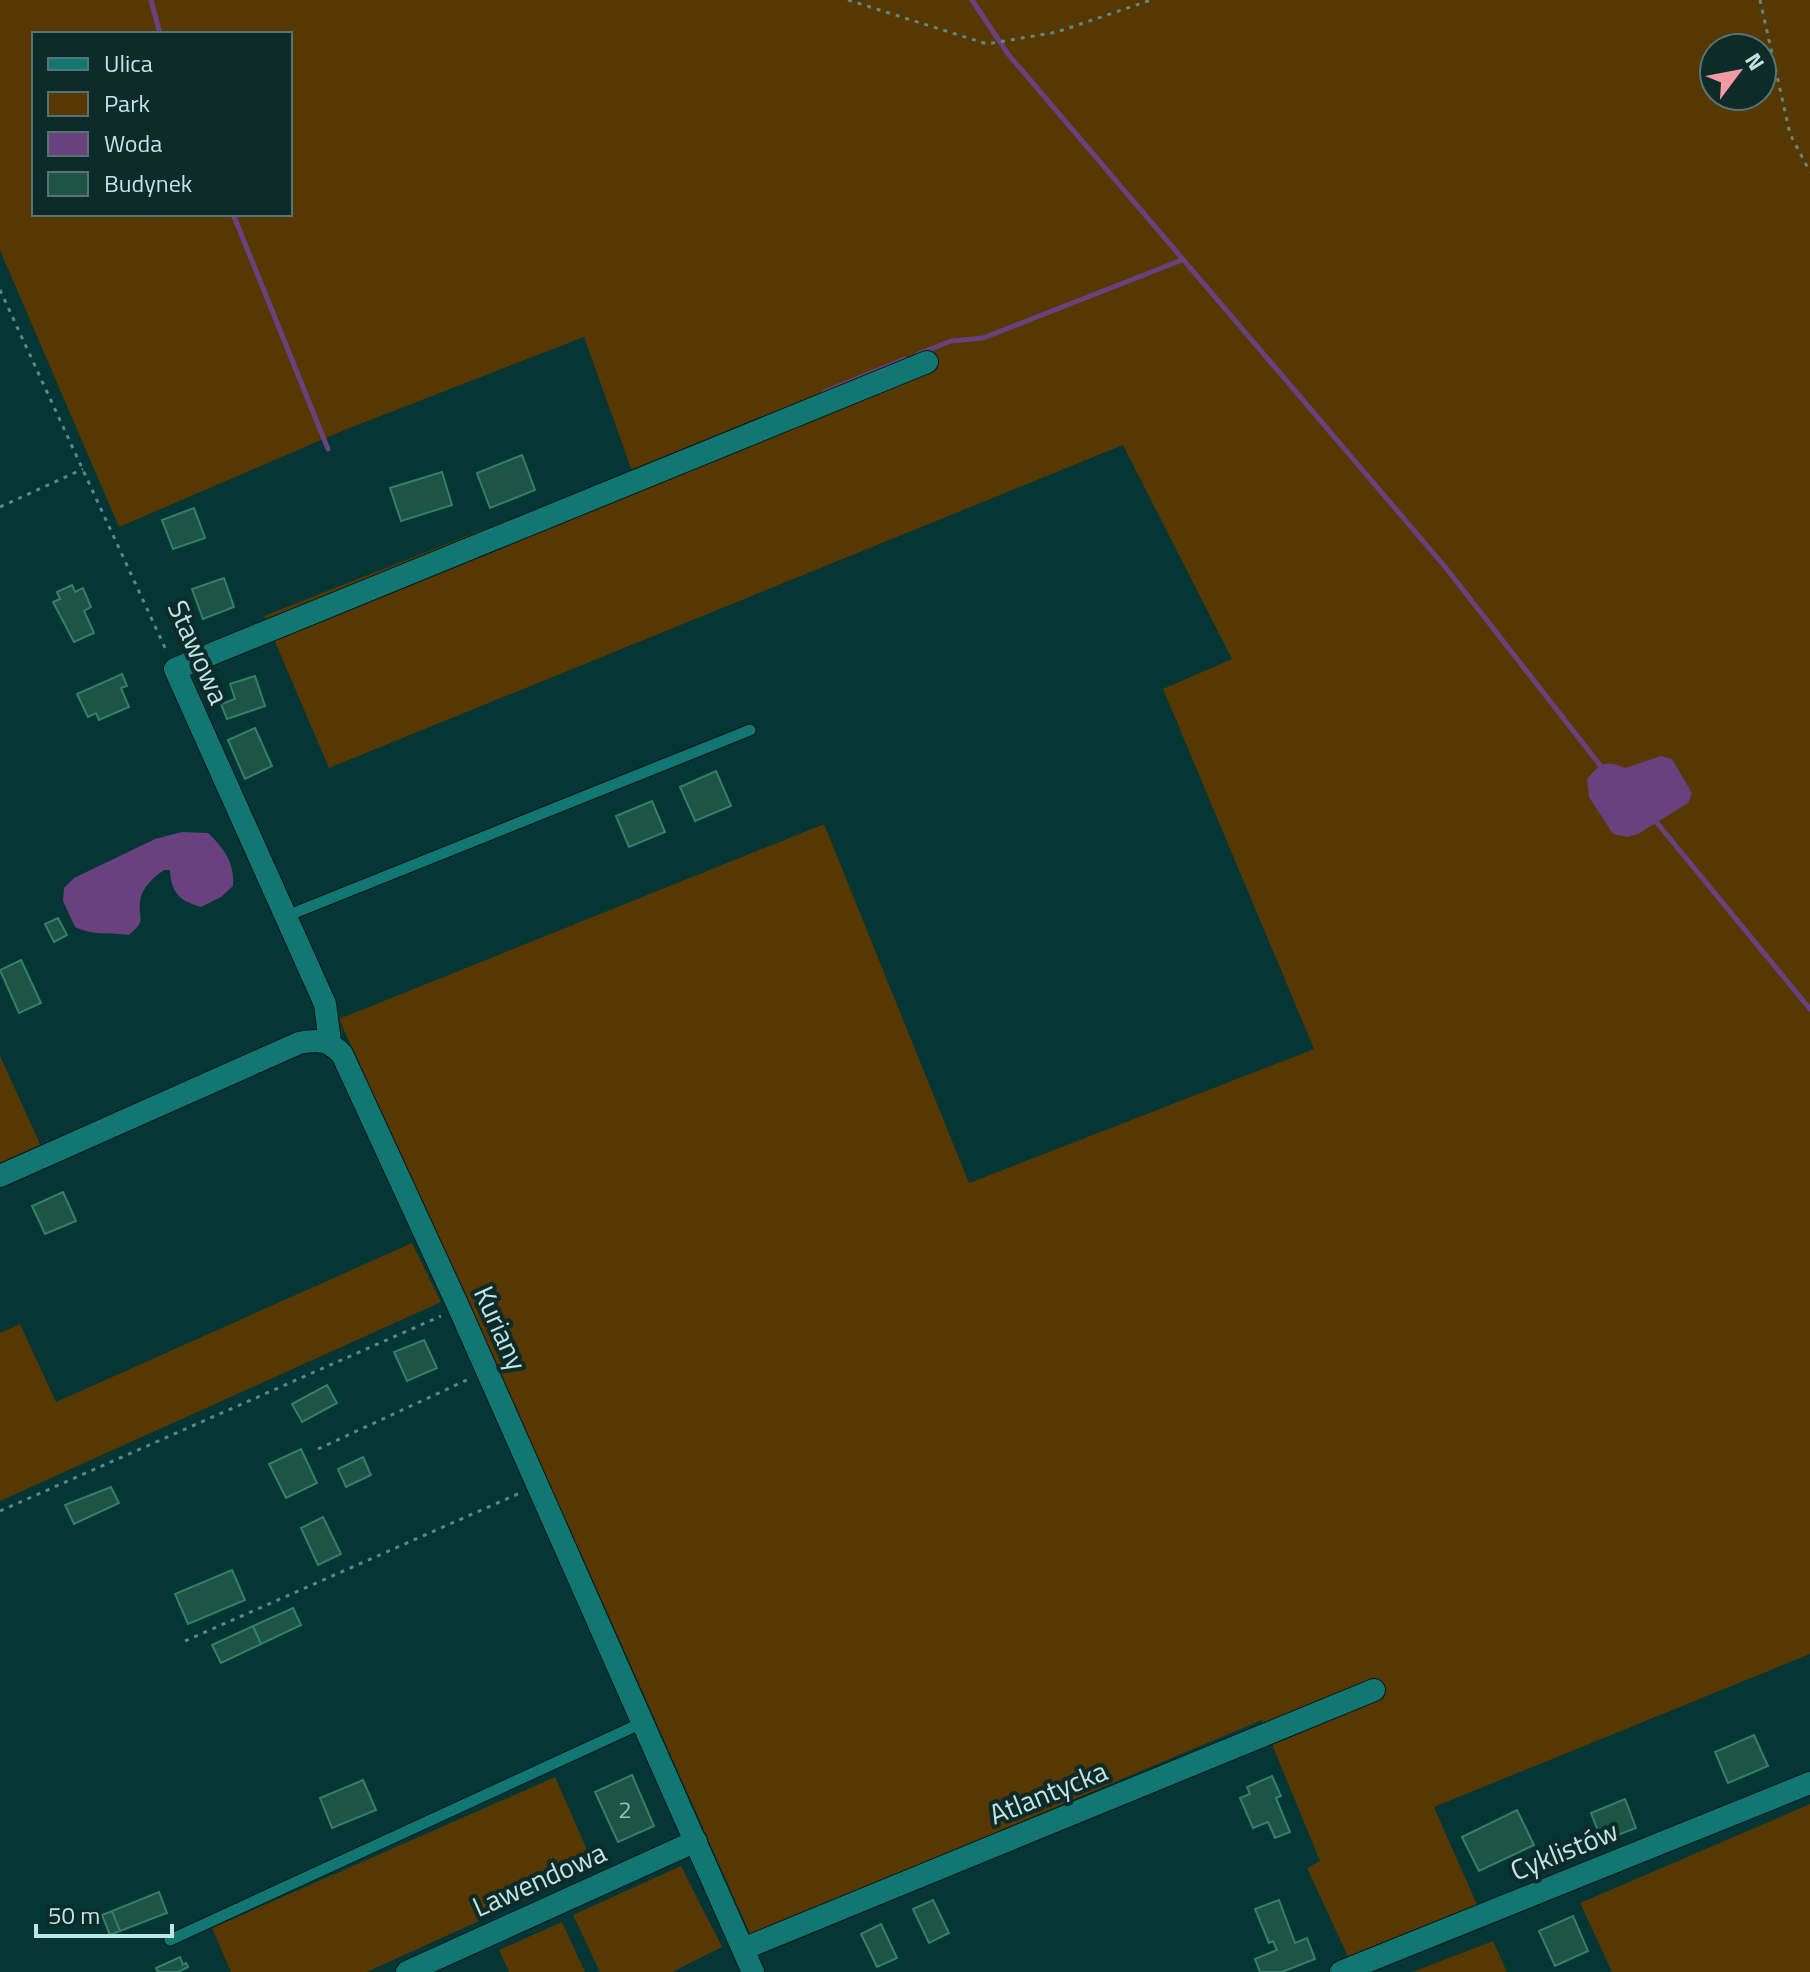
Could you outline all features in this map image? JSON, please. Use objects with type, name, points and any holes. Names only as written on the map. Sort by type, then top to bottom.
[{"type":"street","points":[[175,669],[927,362]]},
{"type":"street","name":"Stawowa","points":[[175,669],[325,1004],[330,1042]]},
{"type":"street","points":[[0,1176],[299,1043],[318,1039],[330,1042]]},
{"type":"street","name":"Kuriany","points":[[330,1042],[342,1054],[353,1074],[753,1972]]},
{"type":"street","name":"Atlantycka","points":[[743,1949],[1374,1690]]},
{"type":"street","name":"Cyklistów","points":[[1341,1972],[1810,1783]]},
{"type":"street","name":"Lawendowa","points":[[407,1972],[696,1841]]},
{"type":"lane","points":[[284,917],[750,730]]},
{"type":"lane","points":[[170,1940],[644,1722]]},
{"type":"path","points":[[848,0],[991,43],[1057,32],[1151,0]]},
{"type":"path","points":[[1760,0],[1790,134],[1810,172]]},
{"type":"path","name":"Stawowa","points":[[0,290],[175,669]]},
{"type":"path","points":[[0,507],[83,469]]},
{"type":"path","points":[[0,1511],[459,1308]]},
{"type":"path","points":[[318,1449],[487,1370]]},
{"type":"path","points":[[185,1641],[538,1485]]},
{"type":"green space","points":[[0,0],[1810,0],[1810,1654],[1434,1807],[1478,1907],[1351,1963],[1307,1868],[1320,1861],[1262,1720],[751,1936],[339,1019],[824,824],[969,1183],[1314,1049],[1163,689],[1232,659],[1123,445],[329,768],[264,616],[632,471],[584,337],[342,431],[119,527],[0,250]]},
{"type":"green space","points":[[0,1056],[41,1146],[0,1164]]},
{"type":"green space","points":[[412,1243],[441,1302],[0,1501],[0,1333],[20,1324],[56,1402]]},
{"type":"green space","points":[[555,1777],[595,1868],[367,1972],[231,1972],[212,1928]]},
{"type":"green space","points":[[1810,1804],[1810,1972],[1612,1972],[1580,1903]]},
{"type":"green space","points":[[681,1866],[722,1947],[672,1972],[600,1972],[573,1915]]},
{"type":"green space","points":[[562,1922],[585,1972],[509,1972],[499,1950]]},
{"type":"green space","points":[[1493,1941],[1507,1972],[1412,1972]]},
{"type":"water","points":[[1661,756],[1672,759],[1692,793],[1688,803],[1638,834],[1627,837],[1613,834],[1589,797],[1587,779],[1603,764],[1625,768]]},
{"type":"water","points":[[182,832],[208,833],[227,856],[233,886],[221,897],[201,907],[187,902],[172,885],[170,870],[164,870],[143,891],[140,923],[129,935],[95,933],[75,927],[63,901],[64,888],[74,878],[155,839]]},
{"type":"building","points":[[522,455],[535,490],[490,508],[477,473]]},
{"type":"building","points":[[442,472],[452,505],[401,521],[390,488]]},
{"type":"building","points":[[194,508],[205,538],[173,549],[162,520]]},
{"type":"building","points":[[224,578],[234,607],[203,619],[192,589]]},
{"type":"building","points":[[72,585],[75,592],[83,588],[91,607],[84,611],[94,633],[74,642],[53,602],[60,599],[57,592]]},
{"type":"building","points":[[122,674],[127,686],[121,688],[129,707],[99,720],[96,713],[88,717],[77,694]]},
{"type":"building","points":[[255,676],[265,706],[227,719],[221,704],[235,699],[230,684]]},
{"type":"building","points":[[255,728],[272,766],[245,779],[228,740]]},
{"type":"building","points":[[716,771],[731,806],[695,821],[680,787]]},
{"type":"building","points":[[652,801],[665,832],[629,847],[616,816]]},
{"type":"building","points":[[58,918],[67,935],[54,942],[45,924]]},
{"type":"building","points":[[21,960],[41,1003],[19,1013],[0,970]]},
{"type":"building","points":[[63,1192],[76,1221],[45,1234],[32,1206]]},
{"type":"building","points":[[424,1340],[437,1368],[407,1381],[394,1352]]},
{"type":"building","points":[[327,1385],[337,1403],[302,1422],[292,1404]]},
{"type":"building","points":[[301,1449],[317,1483],[286,1498],[269,1464]]},
{"type":"building","points":[[363,1457],[371,1475],[346,1487],[338,1469]]},
{"type":"building","points":[[111,1487],[119,1503],[74,1524],[65,1505]]},
{"type":"building","points":[[323,1517],[341,1554],[318,1565],[301,1528]]},
{"type":"building","points":[[232,1570],[245,1600],[188,1624],[175,1594]]},
{"type":"building","points":[[293,1608],[301,1625],[261,1644],[253,1626]]},
{"type":"building","points":[[253,1626],[261,1644],[221,1663],[212,1645]]},
{"type":"building","points":[[1754,1735],[1768,1766],[1728,1783],[1715,1752]]},
{"type":"building","points":[[632,1775],[654,1826],[618,1842],[595,1792]]},
{"type":"building","points":[[1272,1776],[1281,1796],[1276,1798],[1290,1832],[1275,1838],[1268,1822],[1253,1828],[1240,1798],[1250,1794],[1247,1787]]},
{"type":"building","points":[[363,1780],[376,1810],[332,1828],[320,1798]]},
{"type":"building","points":[[1625,1799],[1636,1828],[1602,1841],[1591,1813]]},
{"type":"building","points":[[1517,1810],[1534,1845],[1479,1871],[1462,1837]]},
{"type":"building","points":[[159,1892],[167,1913],[120,1931],[112,1911]]},
{"type":"building","points":[[933,1900],[949,1933],[929,1943],[913,1909]]},
{"type":"building","points":[[1279,1900],[1295,1943],[1307,1938],[1315,1959],[1282,1972],[1260,1972],[1255,1959],[1277,1950],[1273,1941],[1269,1943],[1255,1909]]},
{"type":"building","points":[[112,1911],[120,1931],[110,1935],[102,1915]]},
{"type":"building","points":[[1573,1916],[1588,1951],[1555,1966],[1539,1931]]},
{"type":"building","points":[[881,1924],[897,1958],[877,1967],[861,1934]]},
{"type":"building","points":[[180,1957],[183,1965],[186,1963],[188,1967],[178,1972],[158,1972],[156,1968]]},
{"type":"waterway","points":[[151,0],[159,32]]},
{"type":"waterway","points":[[972,0],[1008,54],[1446,568],[1603,769]]},
{"type":"waterway","points":[[234,216],[328,449]]},
{"type":"waterway","points":[[918,354],[951,341],[983,338],[1182,260]]},
{"type":"waterway","points":[[824,392],[905,359]]},
{"type":"waterway","points":[[1653,818],[1810,1009]]}]
